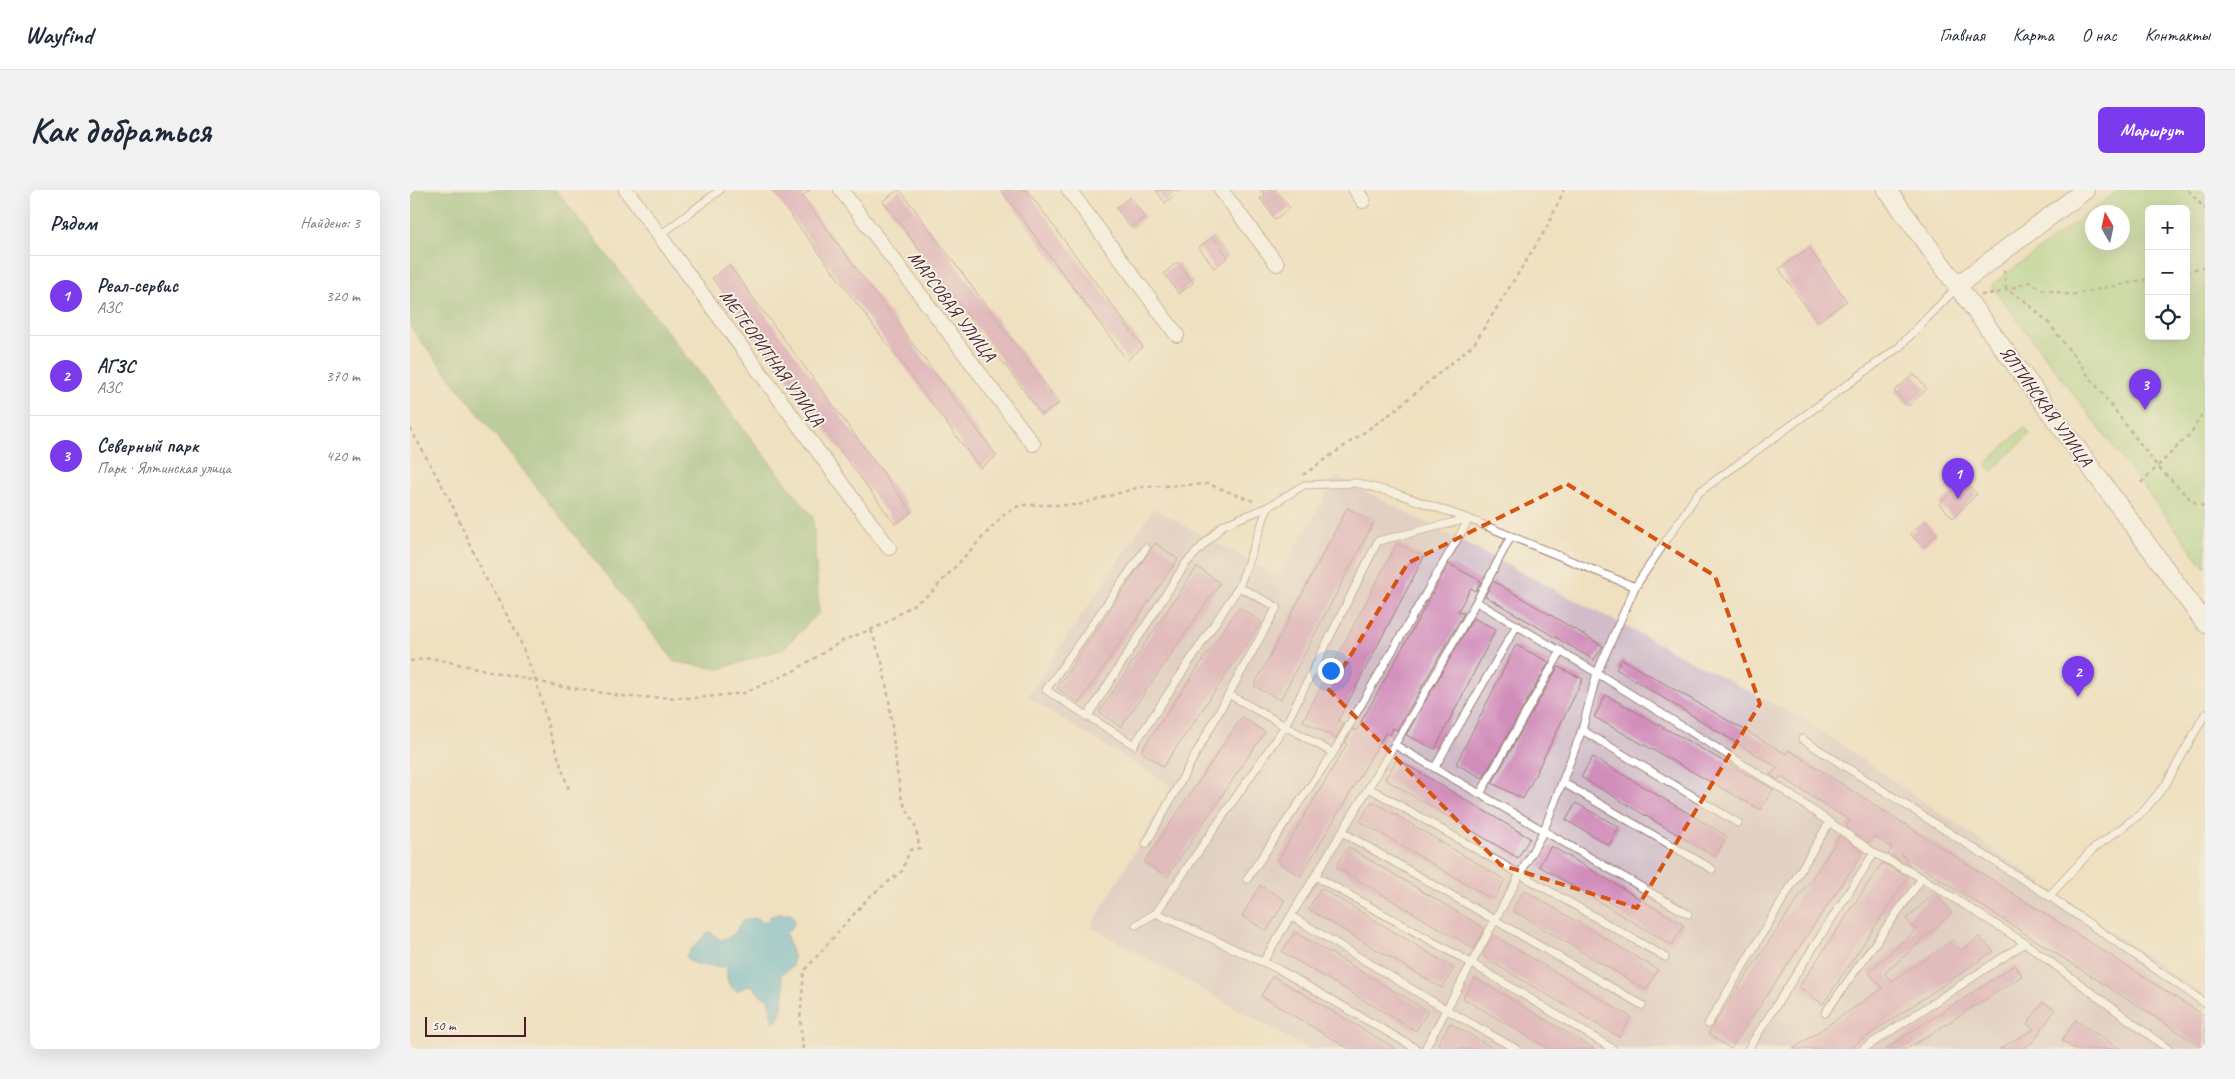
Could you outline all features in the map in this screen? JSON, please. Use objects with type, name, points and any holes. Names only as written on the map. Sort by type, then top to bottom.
[{"type":"street","name":"МЕТЕОРИТНАЯ УЛИЦА","points":[[626,190],[889,548]]},
{"type":"street","name":"МАРСОВАЯ УЛИЦА","points":[[841,190],[1033,444]]},
{"type":"street","points":[[1069,190],[1176,335]]},
{"type":"street","points":[[1221,190],[1277,264]]},
{"type":"street","name":"ЯЛТИНСКАЯ УЛИЦА","points":[[1887,190],[2205,623]]},
{"type":"street","points":[[1963,292],[2006,249],[2085,190]]},
{"type":"lane","points":[[659,236],[720,190]]},
{"type":"lane","points":[[1425,1049],[1445,1009],[1544,830],[1582,730],[1597,673],[1635,587],[1698,493],[1899,347],[1963,292]]},
{"type":"lane","points":[[1087,717],[1186,563],[1223,525],[1268,507],[1304,485],[1357,483],[1398,494],[1469,519],[1635,587]]},
{"type":"lane","points":[[1146,548],[1046,690],[1087,717],[1134,744],[1239,586],[1268,507]]},
{"type":"lane","points":[[1136,925],[1156,913],[1285,726],[1378,541],[1469,519]]},
{"type":"lane","points":[[1247,879],[1334,753],[1469,519]]},
{"type":"lane","points":[[1263,962],[1395,744],[1477,602],[1511,536]]},
{"type":"lane","points":[[1146,844],[1278,607],[1239,586]]},
{"type":"lane","points":[[1477,602],[1597,673],[1776,785],[1874,853],[1922,878],[2025,943],[2168,1049]]},
{"type":"lane","points":[[1434,767],[1516,625]]},
{"type":"lane","points":[[1480,794],[1561,651]]},
{"type":"lane","points":[[1230,694],[1334,753]]},
{"type":"lane","points":[[2049,896],[2092,850],[2143,812],[2166,784],[2205,714]]},
{"type":"lane","points":[[1582,730],[1738,823]]},
{"type":"lane","points":[[1802,739],[2049,896],[2205,1003]]},
{"type":"lane","points":[[1395,744],[1688,914]]},
{"type":"lane","points":[[1562,782],[1712,869]]},
{"type":"lane","points":[[1369,788],[1665,957]]},
{"type":"lane","points":[[1708,1024],[1829,822]]},
{"type":"lane","points":[[1342,832],[1642,1005]]},
{"type":"lane","points":[[1748,1049],[1874,853]]},
{"type":"lane","points":[[1315,876],[1471,963],[1614,1049]]},
{"type":"lane","points":[[1825,1013],[1922,878]]},
{"type":"lane","points":[[1156,913],[1263,962],[1417,1049]]},
{"type":"lane","points":[[1291,916],[1445,1009],[1516,1049]]},
{"type":"lane","points":[[1863,1049],[2025,943]]},
{"type":"path","points":[[1298,480],[1390,414],[1474,344],[1546,229],[1564,190]]},
{"type":"path","points":[[2188,190],[2205,209]]},
{"type":"path","points":[[2006,249],[2004,275],[2006,289],[2025,302],[2058,333],[2157,466],[2192,501],[2205,507]]},
{"type":"path","points":[[2190,271],[2205,266]]},
{"type":"path","points":[[1963,292],[1997,293],[2029,282],[2042,289],[2071,295],[2145,280]]},
{"type":"path","points":[[2141,483],[2191,432],[2205,409]]},
{"type":"path","points":[[410,428],[450,500],[482,572],[516,631],[536,681],[550,733],[570,792]]},
{"type":"path","points":[[410,661],[431,658],[536,681],[628,697],[695,698],[744,693],[792,672],[842,641],[882,625],[931,593],[1005,514],[1021,505],[1078,505],[1140,487],[1208,484],[1268,507]]},
{"type":"path","points":[[803,1049],[800,1020],[804,971],[869,897],[902,871],[910,850],[920,848],[915,826],[902,800],[889,700],[882,662],[871,629]]},
{"type":"highlighted area","points":[[1567,484],[1715,576],[1760,704],[1637,908],[1501,865],[1329,690],[1408,563]]},
{"type":"shaded area","points":[[1336,476],[1807,721],[2205,996],[2205,1049],[1308,1049],[1091,927],[1172,787],[1027,697],[1154,508],[1279,578]]},
{"type":"green space","points":[[410,190],[556,190],[813,517],[819,613],[783,649],[720,669],[675,662],[410,327]]},
{"type":"green space","points":[[2119,190],[2205,190],[2205,568],[1991,285],[2085,215],[2085,250],[2130,250],[2130,205],[2099,205]]},
{"type":"green space","points":[[2024,427],[2030,434],[1992,471],[1986,464]]},
{"type":"water","points":[[791,914],[794,919],[794,925],[786,933],[793,956],[792,967],[780,975],[784,992],[783,1004],[777,1022],[772,1021],[769,999],[759,994],[753,986],[737,991],[730,986],[727,980],[726,964],[722,967],[696,964],[688,960],[686,956],[710,932],[721,940],[733,935],[743,920],[756,918],[766,922],[771,916]]},
{"type":"building","points":[[772,190],[810,190],[802,196],[997,456],[980,468]]},
{"type":"building","points":[[900,190],[1059,403],[1042,415],[883,201]]},
{"type":"building","points":[[1001,190],[1027,190],[1143,347],[1127,360]]},
{"type":"building","points":[[1156,190],[1181,190],[1165,203]]},
{"type":"building","points":[[1261,190],[1276,190],[1290,208],[1275,219],[1260,198],[1265,195]]},
{"type":"building","points":[[1130,197],[1145,217],[1131,228],[1116,208]]},
{"type":"building","points":[[1213,237],[1228,257],[1214,268],[1199,247]]},
{"type":"building","points":[[1809,248],[1847,301],[1817,322],[1779,269]]},
{"type":"building","points":[[1178,262],[1193,283],[1179,294],[1164,273]]},
{"type":"building","points":[[729,265],[912,512],[895,524],[712,278]]},
{"type":"building","points":[[1914,374],[1927,389],[1908,406],[1894,391]]},
{"type":"building","points":[[1963,481],[1977,494],[1953,518],[1939,504]]},
{"type":"building","points":[[1347,508],[1374,522],[1280,700],[1254,686]]},
{"type":"building","points":[[1925,521],[1937,534],[1923,547],[1910,534]]},
{"type":"building","points":[[1155,543],[1178,559],[1079,703],[1057,688]]},
{"type":"building","points":[[1397,543],[1424,557],[1338,721],[1344,724],[1336,738],[1303,721]]},
{"type":"building","points":[[1449,564],[1481,581],[1476,591],[1471,588],[1458,611],[1464,613],[1397,730],[1393,728],[1390,735],[1386,732],[1301,876],[1277,862],[1347,744],[1345,743],[1353,729],[1356,731]]},
{"type":"building","points":[[1197,567],[1220,583],[1121,727],[1099,712]]},
{"type":"building","points":[[1493,581],[1603,646],[1594,660],[1485,596]]},
{"type":"building","points":[[1239,607],[1262,622],[1163,767],[1141,751]]},
{"type":"building","points":[[1473,618],[1496,629],[1435,749],[1406,735]]},
{"type":"building","points":[[1516,645],[1549,662],[1483,778],[1456,764]]},
{"type":"building","points":[[1622,659],[1786,754],[1789,750],[2205,1016],[2205,1049],[1901,854],[1911,866],[1888,854],[1892,848],[1874,836],[1869,843],[1846,827],[1850,821],[1780,776],[1778,780],[1770,775],[1778,768],[1616,669]]},
{"type":"building","points":[[1558,667],[1583,679],[1523,799],[1492,783]]},
{"type":"building","points":[[1606,695],[1773,789],[1761,810],[1594,717]]},
{"type":"building","points":[[1242,717],[1265,732],[1167,877],[1144,862]]},
{"type":"building","points":[[1593,757],[1727,836],[1715,857],[1581,777]]},
{"type":"building","points":[[1397,759],[1530,838],[1518,858],[1385,779]]},
{"type":"building","points":[[1372,801],[1505,880],[1493,900],[1360,821]]},
{"type":"building","points":[[1576,803],[1619,827],[1609,845],[1566,820]]},
{"type":"building","points":[[1840,836],[1863,852],[1731,1049],[1708,1033]]},
{"type":"building","points":[[1551,846],[1684,925],[1672,945],[1539,866]]},
{"type":"building","points":[[1348,847],[1481,926],[1484,929],[1474,949],[1336,867]]},
{"type":"building","points":[[1882,863],[1908,877],[1823,1004],[1799,987]]},
{"type":"building","points":[[1260,885],[1285,900],[1267,931],[1242,916]]},
{"type":"building","points":[[1321,888],[1454,968],[1442,988],[1308,909]]},
{"type":"building","points":[[1524,890],[1658,970],[1646,990],[1512,910]]},
{"type":"building","points":[[1935,893],[1952,913],[1885,973],[1891,982],[1953,940],[1961,950],[1979,937],[1994,951],[1848,1049],[1793,1049],[1883,988],[1868,972],[1916,930],[1906,919]]},
{"type":"building","points":[[1295,932],[1428,1011],[1416,1031],[1282,952]]},
{"type":"building","points":[[1493,935],[1631,1017],[1619,1037],[1485,958],[1483,954]]},
{"type":"building","points":[[2015,965],[2022,976],[1907,1049],[1885,1049]]},
{"type":"building","points":[[1273,976],[1396,1049],[1349,1049],[1261,996]]},
{"type":"building","points":[[1475,978],[1595,1049],[1549,1049],[1463,998]]},
{"type":"building","points":[[2043,1002],[2055,1010],[2033,1042],[2021,1049],[1999,1049],[2034,1029],[2027,1024]]},
{"type":"building","points":[[2075,1020],[2120,1049],[2076,1049],[2062,1041]]},
{"type":"building","points":[[1450,1023],[1494,1049],[1448,1049],[1438,1043]]},
{"type":"place","name":"Северный парк","points":[[2145,410]]},
{"type":"place","name":"Реал-сервис","points":[[1958,499]]},
{"type":"place","name":"АГЗС","points":[[2078,697]]}]
